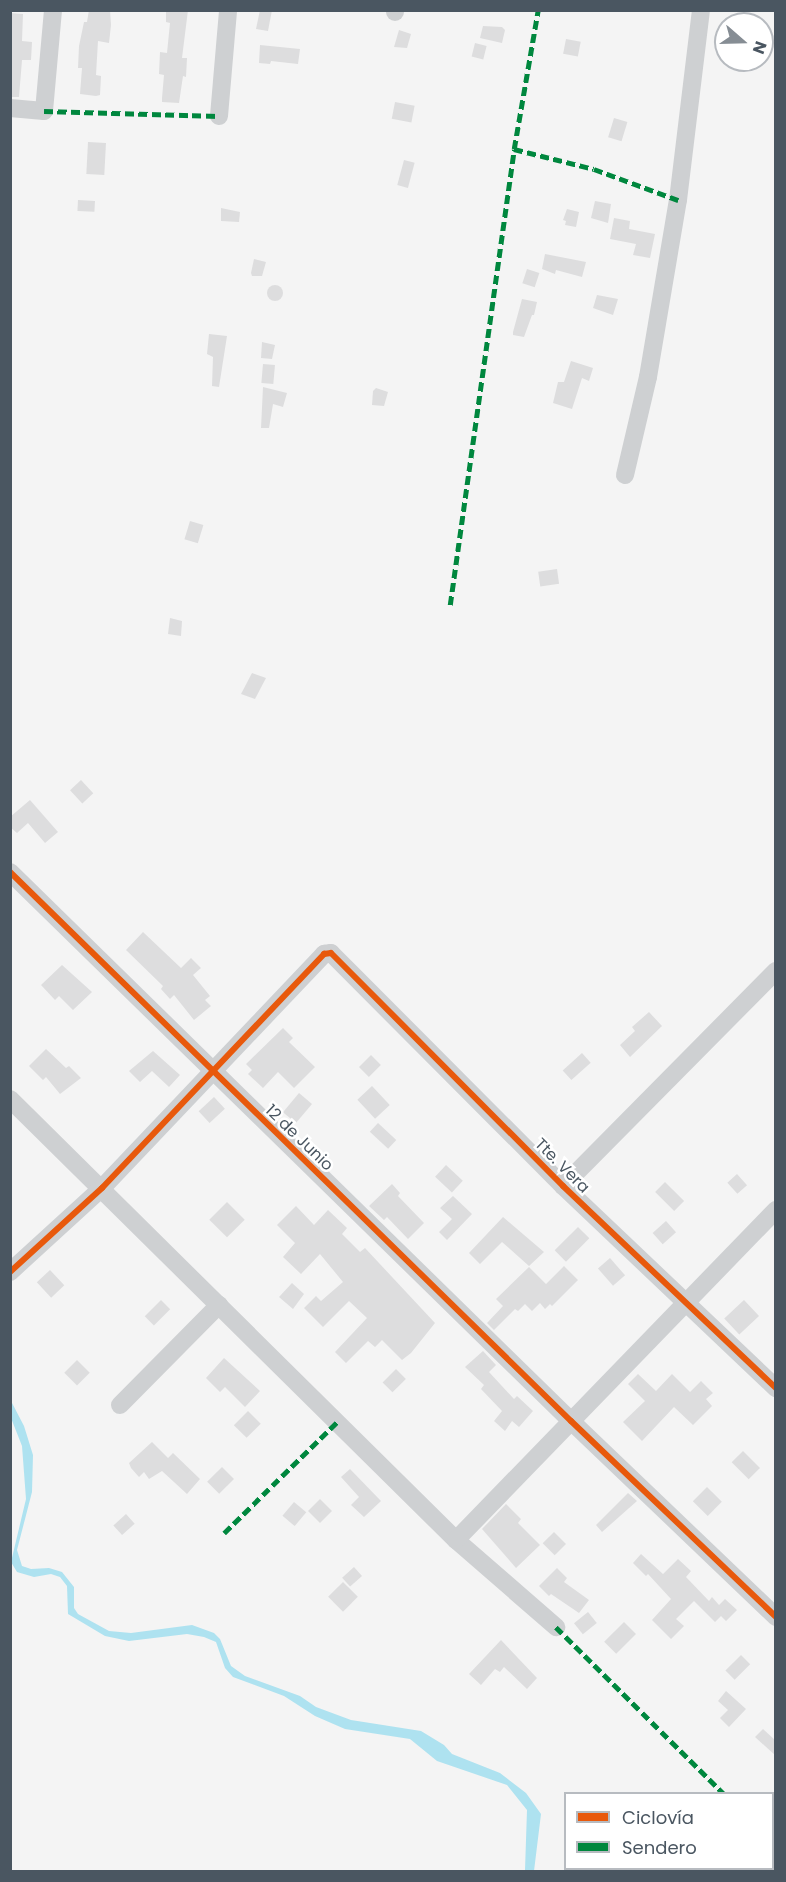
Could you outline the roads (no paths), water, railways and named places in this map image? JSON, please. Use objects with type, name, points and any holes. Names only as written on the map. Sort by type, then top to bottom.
[{"type":"street","points":[[10,108],[44,111],[54,10]]},
{"type":"street","points":[[219,116],[228,10]]},
{"type":"street","points":[[625,475],[648,377],[678,200],[701,10]]},
{"type":"street","name":"12 de Junio","points":[[10,872],[571,1421],[776,1617]]},
{"type":"street","name":"Tte. Vera","points":[[213,1072],[324,954],[331,953],[563,1186],[687,1301],[776,1388]]},
{"type":"street","points":[[563,1186],[776,971]]},
{"type":"street","points":[[10,1272],[102,1188],[213,1072]]},
{"type":"street","points":[[10,1099],[456,1540],[556,1627]]},
{"type":"street","points":[[456,1540],[776,1210]]},
{"type":"street","points":[[120,1404],[219,1305]]},
{"type":"water","points":[[11,1401],[24,1426],[33,1455],[32,1492],[17,1550],[22,1566],[31,1569],[49,1568],[62,1572],[74,1587],[74,1608],[78,1614],[109,1631],[131,1633],[192,1625],[214,1633],[220,1639],[231,1666],[245,1676],[300,1696],[316,1707],[351,1720],[421,1731],[444,1745],[452,1754],[500,1773],[526,1793],[541,1814],[534,1871],[525,1870],[527,1810],[507,1785],[437,1761],[410,1739],[345,1729],[315,1716],[284,1696],[233,1677],[225,1668],[216,1642],[204,1637],[187,1634],[129,1641],[105,1636],[68,1614],[67,1586],[60,1577],[51,1574],[34,1577],[17,1572],[11,1562],[26,1499],[22,1446],[11,1418]]}]
